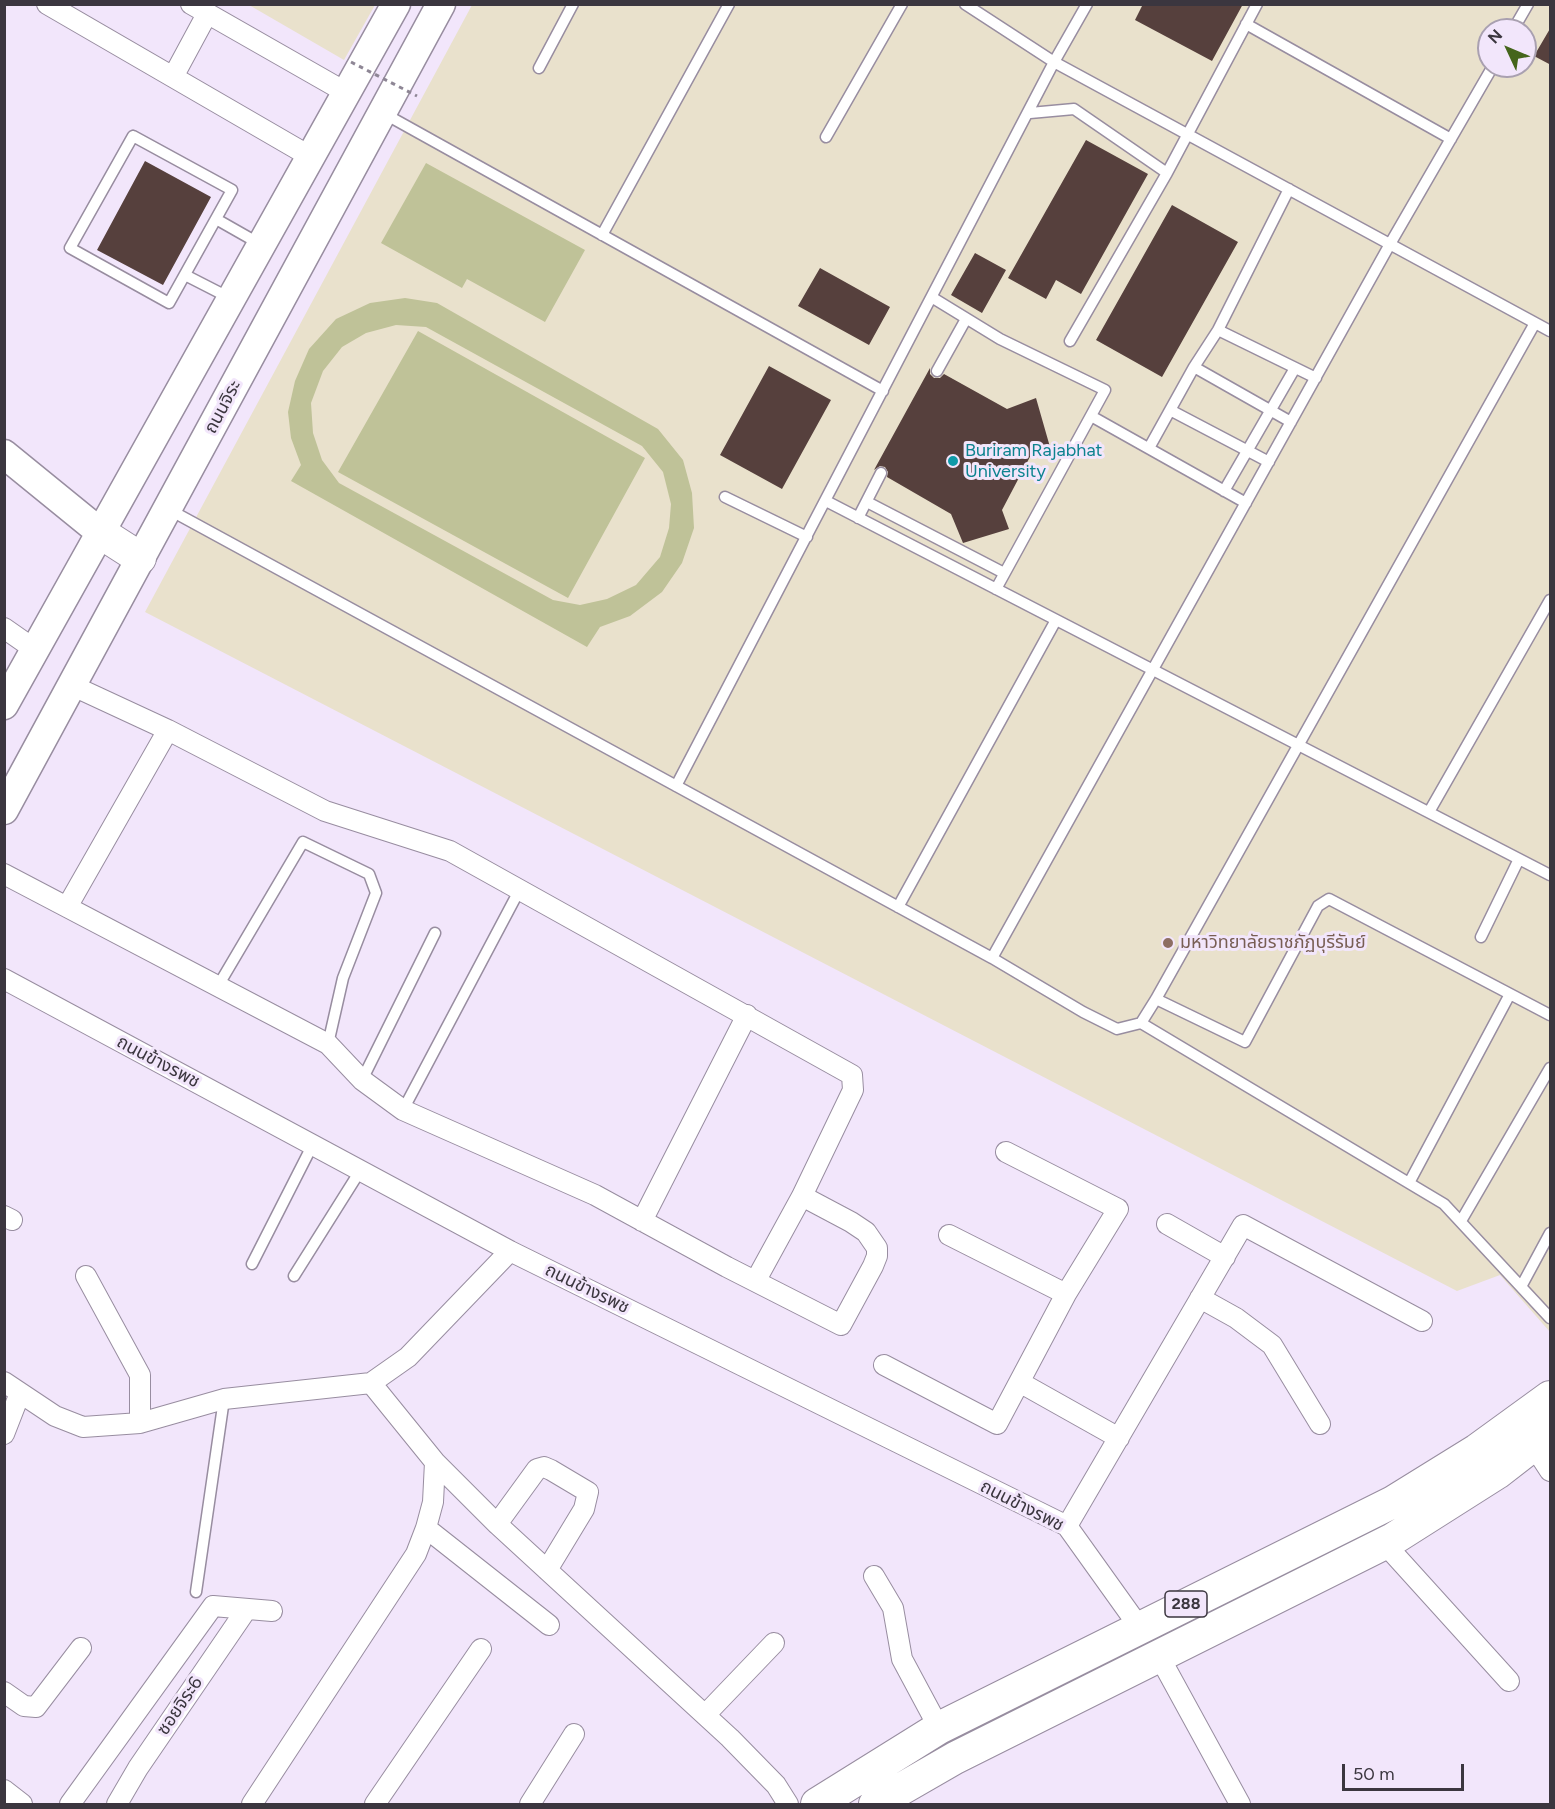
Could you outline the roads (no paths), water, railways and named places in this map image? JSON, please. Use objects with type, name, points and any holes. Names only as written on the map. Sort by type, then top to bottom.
[{"type":"main road","points":[[4,705],[396,4]]},
{"type":"main road","name":"ถนนจิระ","points":[[4,810],[441,4]]},
{"type":"main road","points":[[4,454],[101,533],[140,558]]},
{"type":"main road","name":"288","points":[[817,1804],[939,1728],[1393,1502],[1477,1450],[1551,1397]]},
{"type":"main road","name":"288","points":[[875,1804],[955,1758],[1384,1543],[1497,1473],[1542,1439]]},
{"type":"main road","points":[[1140,1628],[1159,1656]]},
{"type":"street","points":[[54,6],[311,157]]},
{"type":"street","points":[[173,77],[199,9],[347,93]]},
{"type":"street","points":[[4,628],[34,649]]},
{"type":"street","points":[[71,685],[168,730],[325,811],[450,851],[852,1075],[853,1090],[802,1196],[756,1280]]},
{"type":"street","points":[[67,907],[168,730]]},
{"type":"street","points":[[4,874],[328,1044],[362,1080],[404,1110],[595,1195],[841,1325],[873,1266],[877,1248],[866,1232],[802,1196]]},
{"type":"street","name":"ถนนข้างรพช","points":[[4,979],[510,1251],[1067,1526],[1140,1628]]},
{"type":"street","points":[[642,1221],[747,1015]]},
{"type":"street","points":[[884,1365],[997,1424],[1021,1383],[1066,1294],[1118,1209],[1006,1152]]},
{"type":"street","points":[[1167,1224],[1225,1257]]},
{"type":"street","points":[[1067,1526],[1243,1225],[1422,1321]]},
{"type":"street","points":[[949,1235],[1066,1294]]},
{"type":"street","points":[[4,1434],[12,1388],[55,1416],[83,1427],[140,1424],[224,1399],[371,1383],[408,1357],[510,1251]]},
{"type":"street","points":[[86,1276],[140,1375],[140,1424]]},
{"type":"street","points":[[1200,1298],[1236,1318],[1272,1345],[1320,1424]]},
{"type":"street","points":[[371,1383],[435,1462],[497,1524],[705,1715],[776,1785],[788,1804]]},
{"type":"street","points":[[1021,1383],[1119,1437]]},
{"type":"street","points":[[1542,1439],[1551,1471]]},
{"type":"street","points":[[252,1804],[416,1554],[433,1502],[435,1462]]},
{"type":"street","points":[[497,1524],[537,1469],[544,1467],[551,1470],[588,1492],[584,1509],[547,1570]]},
{"type":"street","points":[[426,1528],[549,1625]]},
{"type":"street","points":[[1384,1543],[1509,1681]]},
{"type":"street","points":[[874,1576],[893,1608],[902,1659],[939,1728]]},
{"type":"street","points":[[70,1804],[213,1606],[272,1611]]},
{"type":"street","name":"ซอยจิระ6","points":[[117,1804],[138,1768],[246,1610]]},
{"type":"street","points":[[705,1715],[774,1644]]},
{"type":"street","points":[[4,1692],[29,1709],[36,1707],[81,1648]]},
{"type":"street","points":[[375,1804],[481,1649]]},
{"type":"street","points":[[1159,1656],[1240,1804]]},
{"type":"street","points":[[530,1804],[574,1734]]},
{"type":"street","points":[[4,1790],[22,1804]]},
{"type":"lane","points":[[539,68],[573,4]]},
{"type":"lane","points":[[602,235],[729,4]]},
{"type":"lane","points":[[826,136],[902,4]]},
{"type":"lane","points":[[965,4],[1054,62],[1551,331]]},
{"type":"lane","points":[[676,786],[1030,113],[1054,62],[1087,4]]},
{"type":"lane","points":[[1070,341],[1167,172],[1185,134],[1257,4]]},
{"type":"lane","points":[[1520,18],[1528,4]]},
{"type":"lane","points":[[1246,24],[1451,139]]},
{"type":"lane","points":[[992,958],[1390,244],[1486,78]]},
{"type":"lane","points":[[1030,113],[1074,109],[1167,172]]},
{"type":"lane","points":[[382,113],[883,392]]},
{"type":"lane","points":[[133,136],[232,190],[184,275],[170,303],[70,248],[133,136]]},
{"type":"lane","points":[[1149,448],[1194,367],[1218,330],[1289,189]]},
{"type":"lane","points":[[216,219],[262,245]]},
{"type":"lane","points":[[184,275],[232,299]]},
{"type":"lane","points":[[933,298],[1000,339],[1105,390],[996,589]]},
{"type":"lane","points":[[937,371],[966,319]]},
{"type":"lane","points":[[168,509],[992,958],[1083,1012],[1117,1029],[1141,1023],[1156,999],[1300,746],[1535,323]]},
{"type":"lane","points":[[1218,330],[1316,378]]},
{"type":"lane","points":[[1194,367],[1291,422]]},
{"type":"lane","points":[[1224,491],[1296,368]]},
{"type":"lane","points":[[1170,410],[1269,462]]},
{"type":"lane","points":[[1091,416],[1246,503]]},
{"type":"lane","points":[[858,518],[880,473]]},
{"type":"lane","points":[[725,498],[807,537]]},
{"type":"lane","points":[[826,501],[1547,873],[1551,860]]},
{"type":"lane","points":[[867,502],[1004,573]]},
{"type":"lane","points":[[1429,812],[1551,600]]},
{"type":"lane","points":[[898,907],[1056,620]]},
{"type":"lane","points":[[218,986],[303,842],[369,874],[376,892],[343,978],[328,1044]]},
{"type":"lane","points":[[1481,937],[1519,859]]},
{"type":"lane","points":[[404,1110],[520,889]]},
{"type":"lane","points":[[1156,999],[1245,1042],[1318,906],[1329,899],[1551,1015]]},
{"type":"lane","points":[[362,1080],[435,933]]},
{"type":"lane","points":[[1409,1183],[1510,994]]},
{"type":"lane","points":[[1141,1023],[1444,1204],[1522,1284],[1551,1318]]},
{"type":"lane","points":[[1461,1221],[1551,1068]]},
{"type":"lane","points":[[252,1264],[312,1146]]},
{"type":"lane","points":[[294,1276],[360,1171]]},
{"type":"lane","points":[[1522,1284],[1551,1233]]},
{"type":"lane","points":[[196,1592],[224,1399]]},
{"type":"place","name":"Buriram Rajabhat University","points":[[953,461]]},
{"type":"place","name":"มหาวิทยาลัยราชภัฏบุรีรัมย์","points":[[1168,943]]}]
